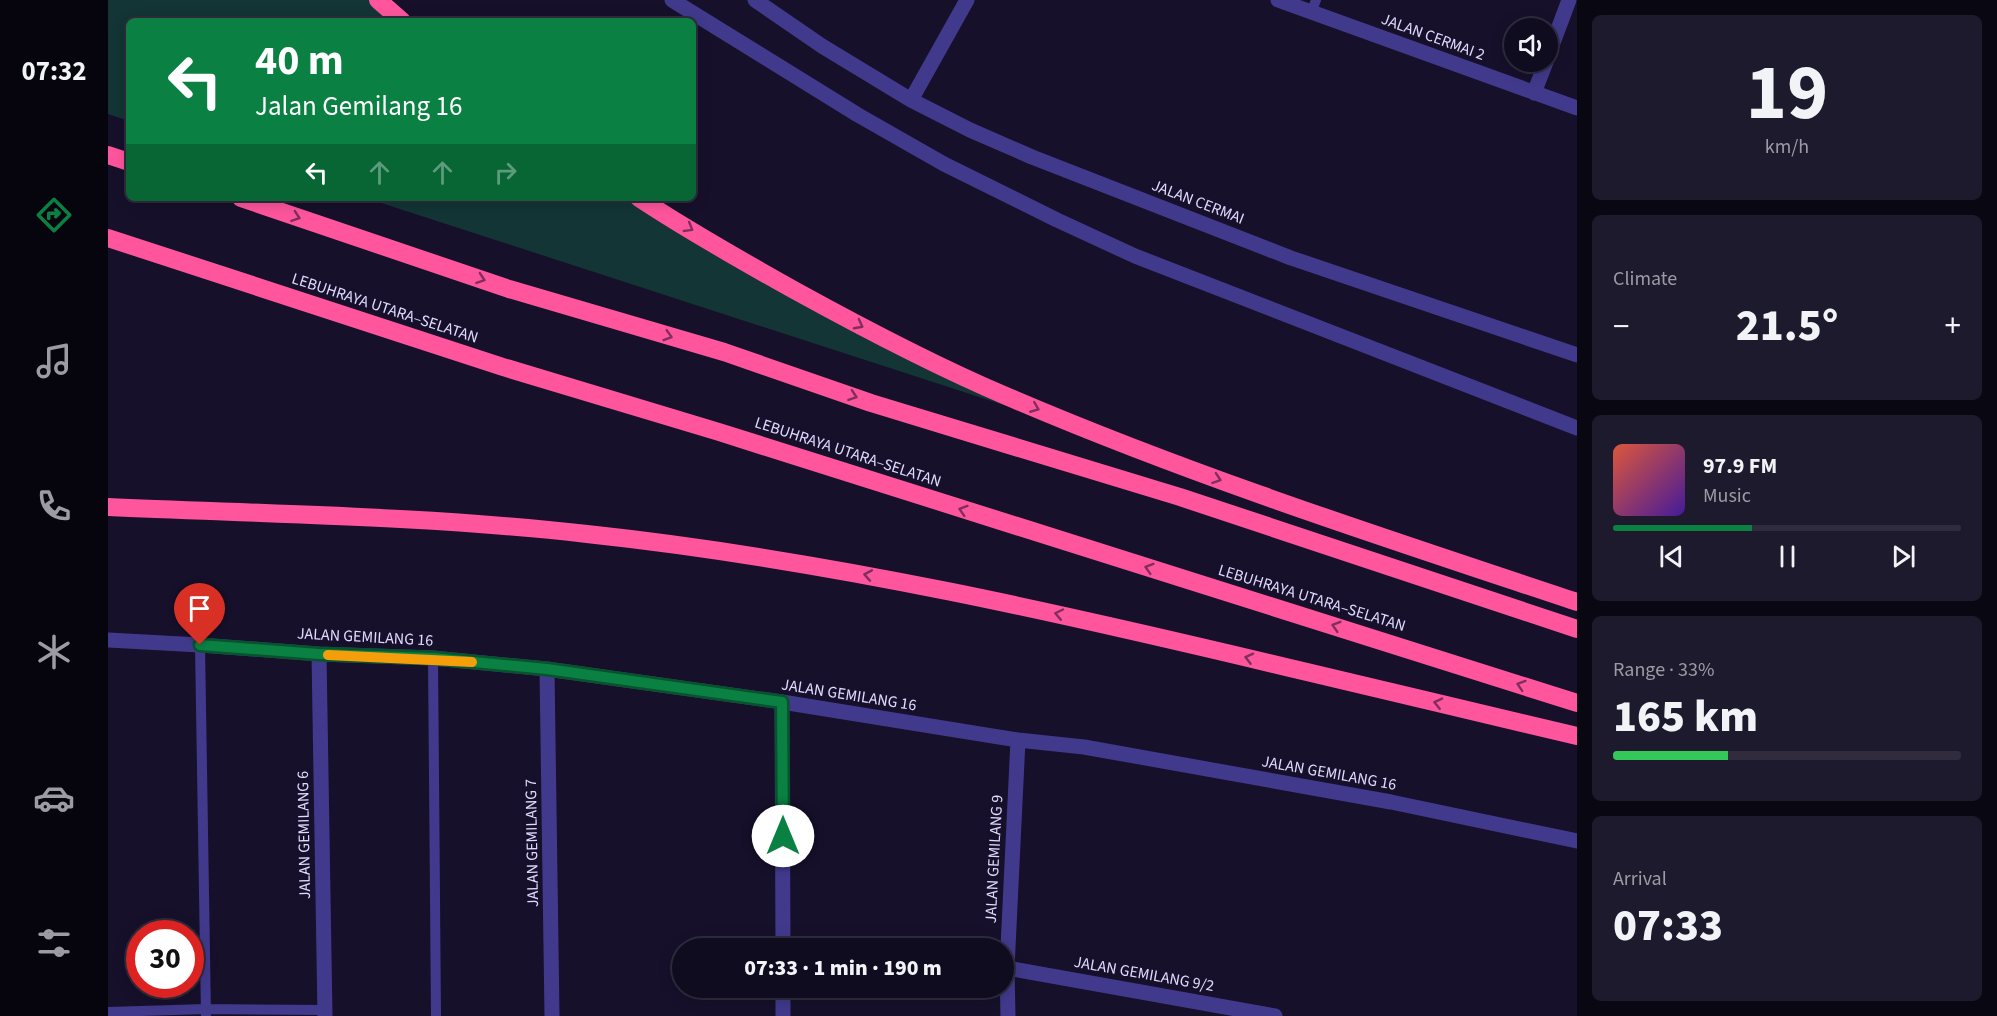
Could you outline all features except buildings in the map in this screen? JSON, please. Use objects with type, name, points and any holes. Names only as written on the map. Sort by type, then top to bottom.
[{"type":"highway","points":[[378,0],[399,18]]},
{"type":"highway","points":[[108,156],[126,161]]},
{"type":"highway","points":[[250,201],[509,289],[724,352],[872,403],[1180,497],[1577,628]]},
{"type":"highway","points":[[644,201],[759,270],[847,319],[898,346],[1004,395],[1195,471],[1577,602]]},
{"type":"highway","name":"LEBUHRAYA UTARA–SELATAN","points":[[108,238],[503,367],[753,442],[1577,703]]},
{"type":"highway","points":[[108,507],[508,526],[586,533],[692,547],[826,568],[987,599],[1149,634],[1577,736]]},
{"type":"street","points":[[672,0],[858,115],[944,164],[1057,220],[1135,256],[1577,428]]},
{"type":"street","name":"JALAN CERMAI","points":[[755,0],[822,46],[911,100],[970,130],[1032,157],[1291,258],[1577,355]]},
{"type":"street","points":[[911,100],[967,0]]},
{"type":"street","name":"JALAN CERMAI 2","points":[[1278,0],[1313,6],[1577,108]]},
{"type":"street","points":[[1558,29],[1569,0]]},
{"type":"street","points":[[1534,93],[1542,72]]},
{"type":"street","name":"JALAN GEMILANG 16","points":[[108,640],[319,654],[433,658],[547,669],[782,702],[1018,740],[1084,747],[1391,802],[1577,841]]},
{"type":"street","name":"JALAN GEMILANG 6","points":[[319,654],[325,1013]]},
{"type":"street","name":"JALAN GEMILANG 7","points":[[547,669],[552,1016]]},
{"type":"street","points":[[782,702],[783,938]]},
{"type":"street","name":"JALAN GEMILANG 9","points":[[1008,938],[1018,740]]},
{"type":"street","name":"JALAN GEMILANG 9/2","points":[[1014,969],[1275,1016]]},
{"type":"street","points":[[783,998],[783,1016]]},
{"type":"street","name":"JALAN GEMILANG 9","points":[[1008,998],[1008,1016]]},
{"type":"lane","points":[[200,645],[206,1013]]},
{"type":"lane","points":[[433,658],[436,1016]]},
{"type":"lane","points":[[108,1012],[325,1013]]},
{"type":"green space","points":[[108,0],[369,0],[391,18],[126,18],[126,120],[108,114]]},
{"type":"green space","points":[[375,201],[634,201],[707,251],[1007,406]]},
{"type":"slow traffic","points":[[328,655],[433,658],[472,662]]},
{"type":"route","points":[[200,645],[319,654],[433,658],[547,669],[782,702],[783,836]]}]
